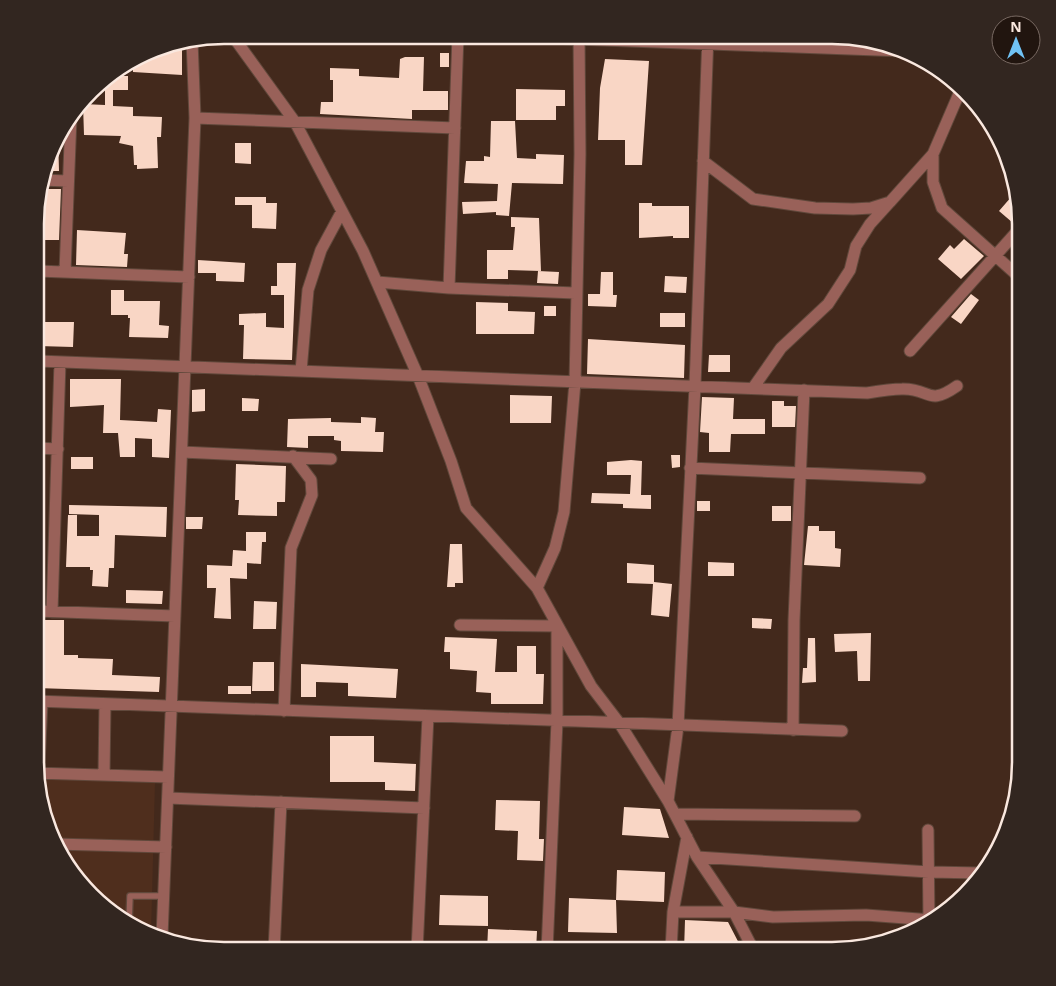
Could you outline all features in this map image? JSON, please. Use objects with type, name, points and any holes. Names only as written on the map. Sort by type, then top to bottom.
[{"type":"street","points":[[239,44],[295,122],[342,210],[377,282],[418,376],[451,461],[466,508],[537,588],[591,686],[620,724],[668,801],[697,857],[734,912],[749,942]]},
{"type":"street","points":[[449,288],[458,44]]},
{"type":"street","points":[[537,588],[554,548],[564,512],[575,382],[575,293],[580,154],[579,44]]},
{"type":"street","points":[[668,801],[678,726],[695,386],[708,44]]},
{"type":"street","points":[[779,44],[877,49]]},
{"type":"street","points":[[162,932],[195,118],[192,46]]},
{"type":"street","points":[[753,388],[781,348],[828,304],[850,270],[856,246],[870,224],[933,154],[959,95]]},
{"type":"street","points":[[195,118],[455,128]]},
{"type":"street","points":[[65,272],[70,130]]},
{"type":"street","points":[[933,154],[933,182],[942,208],[1012,271]]},
{"type":"street","points":[[703,162],[753,200],[799,207],[853,209],[871,208],[890,202]]},
{"type":"street","points":[[49,180],[68,181]]},
{"type":"street","points":[[301,371],[308,290],[320,250],[342,210]]},
{"type":"street","points":[[910,351],[1012,236]]},
{"type":"street","points":[[44,271],[189,277]]},
{"type":"street","points":[[377,282],[449,288],[575,293]]},
{"type":"street","points":[[44,361],[867,393],[904,388],[932,396],[942,396],[957,386]]},
{"type":"street","points":[[52,612],[60,362]]},
{"type":"street","points":[[793,730],[794,620],[804,390]]},
{"type":"street","points":[[44,448],[58,449]]},
{"type":"street","points":[[182,452],[330,458]]},
{"type":"street","points":[[284,711],[291,548],[312,495],[311,480],[293,456]]},
{"type":"street","points":[[690,468],[920,478]]},
{"type":"street","points":[[44,612],[175,616]]},
{"type":"street","points":[[460,625],[557,626]]},
{"type":"street","points":[[547,942],[557,722],[557,626]]},
{"type":"street","points":[[44,702],[842,731]]},
{"type":"street","points":[[104,775],[106,704]]},
{"type":"street","points":[[417,942],[428,716]]},
{"type":"street","points":[[44,773],[168,777]]},
{"type":"street","points":[[168,798],[424,808]]},
{"type":"street","points":[[274,942],[281,802]]},
{"type":"street","points":[[675,814],[855,816]]},
{"type":"street","points":[[928,830],[930,913]]},
{"type":"street","points":[[671,942],[673,912],[687,837]]},
{"type":"street","points":[[63,844],[166,847]]},
{"type":"street","points":[[697,857],[929,872],[974,873]]},
{"type":"street","points":[[673,912],[734,912],[773,917],[866,915],[920,919]]},
{"type":"lane","points":[[129,915],[130,896],[164,896]]},
{"type":"shaded area","points":[[44,777],[155,782],[151,927],[124,912],[105,898],[81,872],[57,831],[47,798]]},
{"type":"building","points":[[182,49],[182,75],[133,72],[133,69],[144,62]]},
{"type":"building","points":[[440,53],[449,53],[449,67],[440,67]]},
{"type":"building","points":[[405,57],[424,57],[423,91],[448,91],[448,110],[412,110],[412,119],[320,114],[321,102],[333,102],[333,80],[330,80],[330,68],[359,69],[359,76],[399,78],[400,59]]},
{"type":"building","points":[[605,59],[649,61],[642,165],[625,165],[625,140],[598,140],[600,88]]},
{"type":"building","points":[[121,76],[128,76],[128,90],[113,90],[113,106],[133,107],[133,116],[162,117],[161,137],[157,137],[158,168],[137,169],[137,165],[134,165],[133,146],[119,143],[121,136],[84,135],[83,111],[89,104],[105,105],[105,88]]},
{"type":"building","points":[[516,89],[565,90],[565,106],[556,106],[556,120],[516,120]]},
{"type":"building","points":[[491,121],[515,121],[517,158],[536,159],[536,154],[564,155],[563,184],[512,183],[509,216],[496,215],[496,212],[463,214],[462,202],[497,201],[498,184],[464,183],[466,161],[484,161],[484,156],[490,157]]},
{"type":"building","points":[[235,143],[251,143],[251,164],[235,163]]},
{"type":"building","points":[[58,152],[59,171],[52,171]]},
{"type":"building","points":[[47,189],[61,189],[59,240],[44,240],[44,212]]},
{"type":"building","points":[[235,197],[266,197],[266,203],[277,203],[276,229],[252,228],[252,205],[235,205]]},
{"type":"building","points":[[1011,198],[1012,222],[999,211]]},
{"type":"building","points":[[639,203],[652,203],[652,206],[689,206],[689,238],[673,238],[673,236],[639,238]]},
{"type":"building","points":[[511,217],[539,218],[541,271],[508,270],[508,279],[487,279],[487,250],[513,250],[515,227],[511,227]]},
{"type":"building","points":[[77,230],[126,233],[124,254],[128,254],[127,267],[76,265]]},
{"type":"building","points":[[964,239],[984,256],[961,279],[938,259],[950,245],[954,249]]},
{"type":"building","points":[[198,260],[245,263],[244,282],[216,281],[216,273],[198,273]]},
{"type":"building","points":[[277,263],[296,263],[292,360],[243,359],[244,325],[239,325],[239,314],[266,313],[266,327],[284,328],[284,295],[271,295],[271,286],[277,286]]},
{"type":"building","points":[[538,271],[559,272],[558,284],[537,283]]},
{"type":"building","points":[[601,272],[613,272],[613,295],[617,295],[616,307],[588,306],[588,294],[600,294]]},
{"type":"building","points":[[665,276],[687,277],[686,293],[664,292]]},
{"type":"building","points":[[111,290],[124,290],[124,301],[160,301],[159,325],[169,326],[168,338],[129,337],[130,318],[128,318],[128,315],[111,315]]},
{"type":"building","points":[[971,294],[979,300],[961,324],[951,317]]},
{"type":"building","points":[[476,302],[508,303],[508,311],[535,312],[534,334],[476,334]]},
{"type":"building","points":[[544,306],[556,306],[556,316],[544,316]]},
{"type":"building","points":[[660,313],[685,313],[685,327],[660,327]]},
{"type":"building","points":[[44,322],[74,322],[73,347],[44,346]]},
{"type":"building","points":[[588,339],[685,345],[684,378],[587,374]]},
{"type":"building","points":[[709,355],[730,355],[730,372],[708,372]]},
{"type":"building","points":[[70,379],[121,379],[120,420],[157,422],[158,409],[171,410],[169,458],[152,457],[152,439],[135,438],[135,457],[120,457],[118,433],[103,433],[104,405],[70,407]]},
{"type":"building","points":[[205,389],[205,411],[192,412],[192,390]]},
{"type":"building","points":[[510,395],[552,396],[551,423],[510,423]]},
{"type":"building","points":[[702,397],[734,398],[733,419],[765,419],[765,434],[731,434],[730,452],[709,452],[709,433],[700,432]]},
{"type":"building","points":[[242,398],[259,399],[258,411],[242,411]]},
{"type":"building","points":[[772,401],[784,401],[784,406],[796,406],[795,427],[772,427]]},
{"type":"building","points":[[361,417],[376,418],[375,432],[384,432],[383,452],[341,451],[341,441],[334,440],[334,436],[308,436],[308,448],[287,447],[288,419],[331,418],[331,422],[361,423]]},
{"type":"building","points":[[671,455],[680,455],[680,467],[672,468]]},
{"type":"building","points":[[71,457],[93,457],[93,469],[71,469]]},
{"type":"building","points":[[642,461],[641,495],[651,495],[651,509],[623,508],[623,504],[591,503],[592,493],[630,494],[631,475],[607,475],[607,462]]},
{"type":"building","points":[[236,464],[286,466],[285,502],[277,502],[277,516],[238,515],[239,500],[235,500]]},
{"type":"building","points":[[697,501],[710,501],[710,511],[697,511]]},
{"type":"building","points":[[69,505],[167,507],[166,537],[115,535],[114,568],[109,568],[108,587],[92,586],[93,570],[90,570],[90,567],[66,567],[68,515],[77,515],[77,536],[99,536],[99,515],[69,514]]},
{"type":"building","points":[[772,506],[791,506],[791,521],[772,521]]},
{"type":"building","points":[[186,517],[203,517],[202,529],[186,529]]},
{"type":"building","points":[[808,526],[819,526],[819,531],[835,531],[835,548],[841,549],[840,567],[804,565]]},
{"type":"building","points":[[246,532],[266,532],[266,542],[262,542],[261,564],[247,563],[247,579],[230,578],[231,619],[214,618],[216,588],[207,588],[207,565],[232,566],[233,550],[246,551]]},
{"type":"building","points":[[450,544],[462,544],[463,583],[455,583],[455,587],[447,587]]},
{"type":"building","points":[[708,562],[734,563],[734,576],[708,576]]},
{"type":"building","points":[[627,563],[654,565],[654,582],[672,584],[669,617],[651,615],[653,584],[627,583]]},
{"type":"building","points":[[126,590],[163,591],[162,604],[126,603]]},
{"type":"building","points":[[254,601],[277,602],[276,629],[253,629]]},
{"type":"building","points":[[752,618],[772,619],[771,629],[752,628]]},
{"type":"building","points":[[44,620],[64,620],[64,655],[78,655],[78,658],[113,659],[112,675],[160,677],[159,692],[44,688]]},
{"type":"building","points":[[871,633],[870,681],[858,681],[857,651],[835,652],[834,634]]},
{"type":"building","points":[[445,637],[497,639],[495,672],[517,672],[517,646],[536,646],[536,674],[544,674],[543,704],[491,704],[491,693],[476,692],[477,671],[450,669],[450,652],[444,652]]},
{"type":"building","points":[[808,638],[815,638],[816,682],[802,683],[803,668],[807,668]]},
{"type":"building","points":[[253,662],[274,662],[274,691],[252,691]]},
{"type":"building","points":[[301,664],[398,669],[396,698],[348,696],[348,683],[316,682],[316,697],[301,697]]},
{"type":"building","points":[[228,686],[251,686],[251,694],[228,694]]},
{"type":"building","points":[[330,736],[374,736],[374,762],[416,764],[415,791],[385,790],[385,782],[330,782]]},
{"type":"building","points":[[496,800],[540,801],[539,839],[544,839],[543,861],[517,860],[518,831],[495,830]]},
{"type":"building","points":[[624,807],[660,809],[669,838],[622,835]]},
{"type":"building","points":[[617,870],[665,872],[664,902],[616,900]]},
{"type":"building","points":[[440,895],[488,896],[488,926],[439,925]]},
{"type":"building","points":[[569,898],[616,900],[617,933],[568,932]]},
{"type":"building","points":[[685,920],[728,922],[738,942],[684,942]]},
{"type":"building","points":[[488,929],[537,931],[536,942],[487,942]]}]
